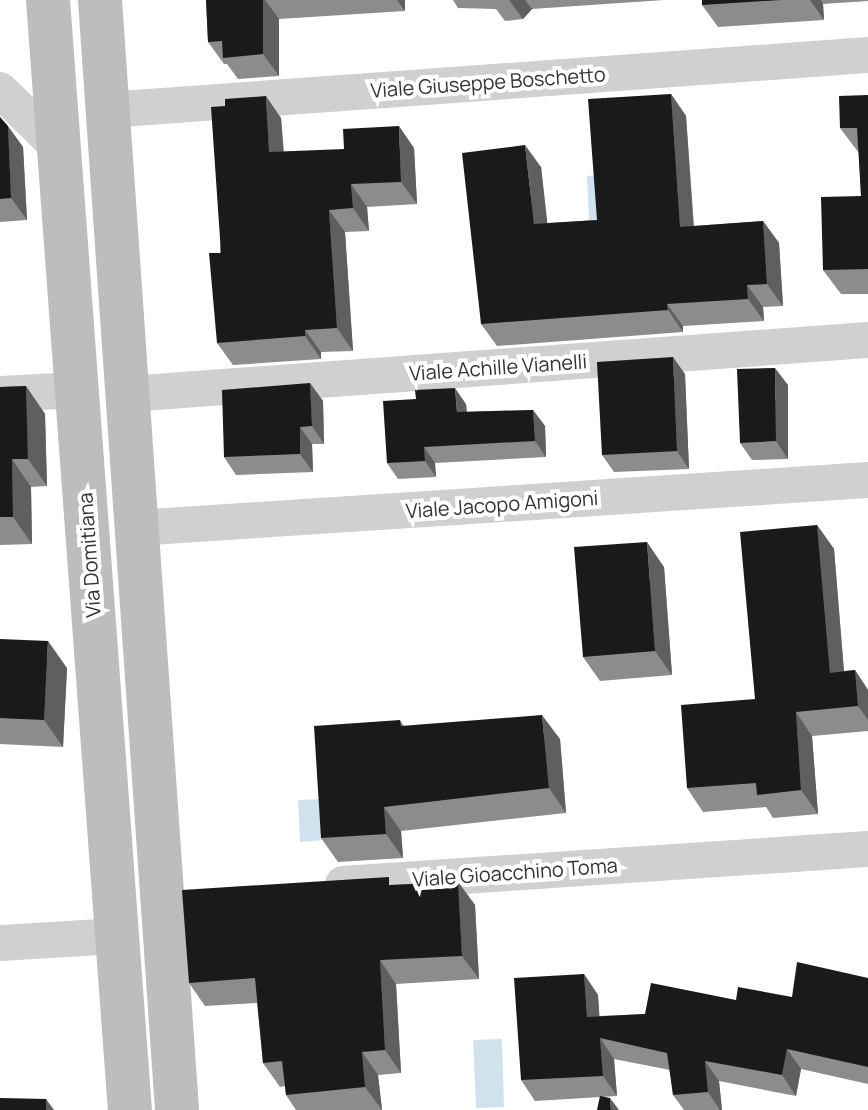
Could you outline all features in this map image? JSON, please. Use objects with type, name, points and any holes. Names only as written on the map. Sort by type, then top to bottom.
[{"type":"main road","name":"Via Domitiana","points":[[48,0],[130,1110]]},
{"type":"main road","points":[[100,0],[136,528],[177,894],[177,1110]]},
{"type":"street","name":"Viale Giuseppe Boschetto","points":[[107,110],[868,55]]},
{"type":"street","points":[[0,90],[59,148]]},
{"type":"street","name":"Viale Achille Vianelli","points":[[128,394],[868,340]]},
{"type":"street","points":[[0,394],[77,390]]},
{"type":"street","name":"Viale Jacopo Amigoni","points":[[136,528],[868,480]]},
{"type":"street","name":"Viale Gioacchino Toma","points":[[302,886],[868,849]]},
{"type":"street","points":[[0,943],[117,936]]},
{"type":"water","points":[[607,174],[608,219],[589,220],[587,176]]},
{"type":"water","points":[[322,799],[324,840],[300,842],[298,800]]},
{"type":"water","points":[[502,1039],[504,1107],[476,1108],[473,1040]]},
{"type":"building","points":[[206,0],[263,0],[263,54],[223,58],[222,41],[208,42]]},
{"type":"building","points":[[702,0],[781,0],[702,5]]},
{"type":"building","points":[[671,94],[680,227],[763,221],[767,284],[747,285],[748,299],[667,304],[668,310],[481,324],[462,153],[525,145],[534,224],[597,220],[588,99]]},
{"type":"building","points":[[868,95],[868,269],[823,270],[821,197],[861,196],[857,128],[840,128],[839,96]]},
{"type":"building","points":[[266,96],[269,152],[344,149],[343,129],[399,126],[401,182],[351,184],[353,208],[329,210],[337,328],[305,330],[305,336],[217,343],[209,253],[221,253],[211,107],[225,106],[225,99]]},
{"type":"building","points":[[0,117],[8,126],[11,198],[0,199]]},
{"type":"building","points":[[673,357],[677,451],[602,455],[597,362]]},
{"type":"building","points":[[775,368],[776,441],[740,443],[737,369]]},
{"type":"building","points":[[310,383],[312,426],[300,427],[300,454],[224,457],[222,390]]},
{"type":"building","points":[[26,386],[28,459],[12,459],[13,517],[0,517],[0,387]]},
{"type":"building","points":[[455,388],[457,412],[533,410],[535,441],[424,447],[425,461],[387,463],[383,401],[416,399],[415,390]]},
{"type":"building","points":[[817,525],[830,673],[855,670],[858,706],[796,712],[801,790],[757,795],[756,783],[687,788],[681,705],[755,699],[740,532]]},
{"type":"building","points":[[647,542],[655,651],[583,657],[574,547]]},
{"type":"building","points":[[0,639],[48,641],[44,720],[0,718]]},
{"type":"building","points":[[542,715],[549,788],[384,807],[386,834],[321,838],[314,726],[400,720],[401,726]]},
{"type":"building","points":[[389,877],[389,885],[458,882],[462,956],[380,960],[385,1050],[362,1052],[365,1087],[286,1095],[282,1061],[263,1063],[255,978],[189,983],[182,890]]},
{"type":"building","points":[[797,962],[868,978],[868,1067],[787,1049],[782,1075],[705,1061],[708,1092],[673,1095],[667,1053],[600,1038],[603,1076],[521,1080],[514,978],[584,974],[587,1017],[645,1014],[651,983],[736,1000],[738,987],[792,997]]},
{"type":"building","points":[[600,1096],[610,1098],[611,1110],[597,1110]]},
{"type":"building","points":[[0,1098],[46,1099],[46,1110],[0,1110]]}]
